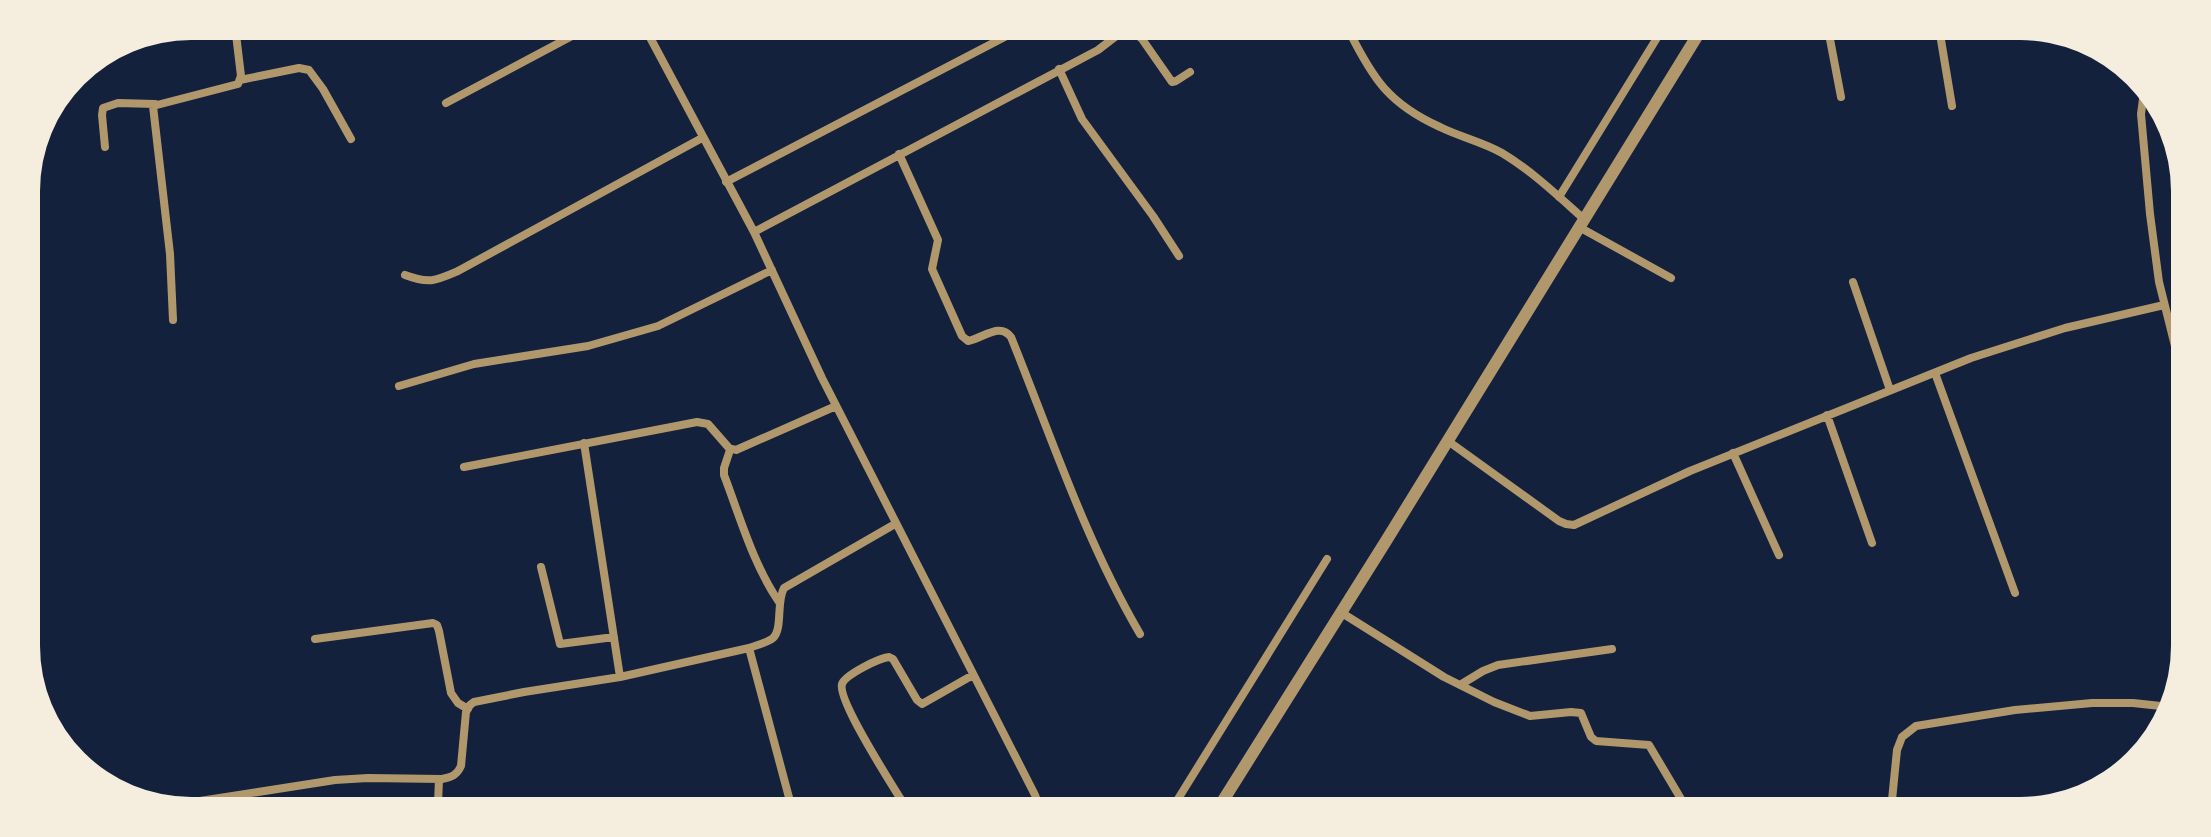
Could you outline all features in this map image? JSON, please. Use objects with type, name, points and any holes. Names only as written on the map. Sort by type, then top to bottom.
[{"type":"street","points":[[236,40],[240,80]]},
{"type":"street","points":[[446,103],[564,40]]},
{"type":"street","points":[[651,40],[754,232],[836,406],[1036,797]]},
{"type":"street","points":[[726,182],[999,40]]},
{"type":"street","points":[[754,232],[1098,50],[1111,40]]},
{"type":"street","points":[[1143,40],[1172,82],[1190,72]]},
{"type":"street","points":[[1354,40],[1366,65],[1387,92],[1424,119],[1501,152],[1559,197],[1581,223],[1671,278]]},
{"type":"street","points":[[1559,197],[1656,40]]},
{"type":"street","points":[[1225,797],[1695,40]]},
{"type":"street","points":[[1830,40],[1841,97]]},
{"type":"street","points":[[1941,40],[1952,106]]},
{"type":"street","points":[[105,147],[103,108],[118,103],[155,104],[235,86],[240,80],[299,68],[309,70],[323,89],[351,139]]},
{"type":"street","points":[[1059,69],[1082,119],[1179,256]]},
{"type":"street","points":[[2142,103],[2150,214],[2159,282],[2171,332]]},
{"type":"street","points":[[155,104],[153,109],[170,254],[173,320]]},
{"type":"street","points":[[405,275],[432,282],[450,275],[702,138]]},
{"type":"street","points":[[899,154],[938,240],[932,269],[962,336],[968,341],[1001,330],[1007,331],[1011,337],[1098,553],[1116,593],[1140,634]]},
{"type":"street","points":[[399,386],[474,364],[588,346],[658,326],[772,270]]},
{"type":"street","points":[[1853,282],[1890,390]]},
{"type":"street","points":[[1448,441],[1559,521],[1574,525],[1733,453],[1971,358],[2023,341],[2164,305]]},
{"type":"street","points":[[1935,373],[2015,593]]},
{"type":"street","points":[[730,450],[836,406]]},
{"type":"street","points":[[1827,415],[1872,543]]},
{"type":"street","points":[[464,467],[703,422],[730,450]]},
{"type":"street","points":[[584,443],[620,677]]},
{"type":"street","points":[[730,450],[724,475],[740,521],[766,581],[779,602]]},
{"type":"street","points":[[1733,453],[1779,555]]},
{"type":"street","points":[[226,797],[335,780],[452,777],[461,766],[470,705],[483,699],[620,677],[749,648],[772,639],[776,635],[779,602],[784,588],[895,524]]},
{"type":"street","points":[[1179,797],[1327,559]]},
{"type":"street","points":[[541,567],[560,644],[614,637]]},
{"type":"street","points":[[1342,613],[1460,685],[1494,702],[1530,716],[1581,713],[1591,737],[1596,741],[1649,745],[1680,797]]},
{"type":"street","points":[[315,639],[433,623],[439,631],[451,693],[458,703],[468,709]]},
{"type":"street","points":[[749,648],[789,797]]},
{"type":"street","points":[[1460,685],[1498,665],[1612,649]]},
{"type":"street","points":[[900,797],[842,696],[843,682],[847,677],[889,657],[922,704],[973,675]]},
{"type":"street","points":[[1892,797],[1897,750],[1902,737],[1916,726],[2015,710],[2092,703],[2158,706]]},
{"type":"street","points":[[438,797],[439,779]]}]
